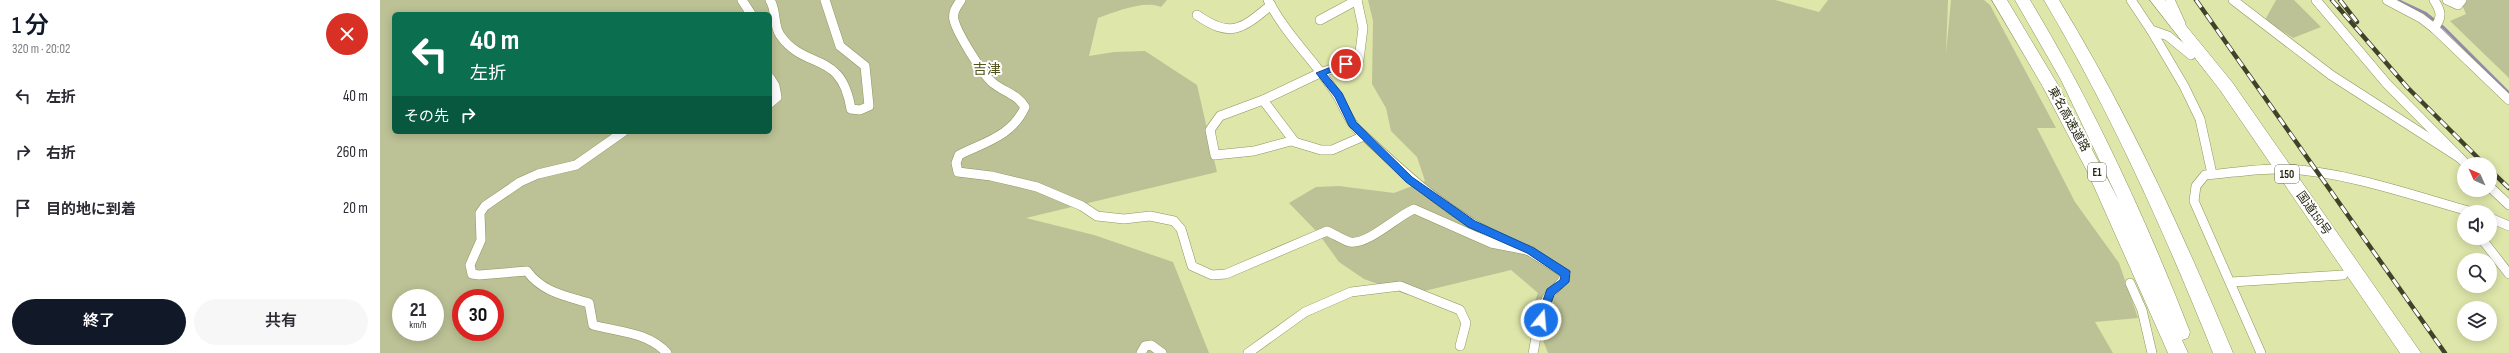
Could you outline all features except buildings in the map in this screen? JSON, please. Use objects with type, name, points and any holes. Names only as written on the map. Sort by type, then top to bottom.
[{"type":"highway","name":"東名高速道路","points":[[1999,0],[2040,68],[2094,166],[2136,253],[2178,353]]},
{"type":"highway","name":"東名高速道路","points":[[2022,0],[2048,42],[2112,166],[2150,252],[2189,353]]},
{"type":"highway","points":[[2051,0],[2103,91],[2153,191],[2185,259],[2223,353]]},
{"type":"highway","name":"国道150号","points":[[2147,0],[2191,55],[2411,353]]},
{"type":"highway","name":"国道150号","points":[[2156,0],[2226,86],[2343,275],[2396,353]]},
{"type":"street","points":[[742,0],[750,12]]},
{"type":"street","points":[[770,0],[775,9],[779,34],[792,47],[826,63],[835,72],[850,94],[851,109],[860,110],[869,106],[868,93],[863,78],[865,66],[840,46],[825,6],[825,0]]},
{"type":"street","points":[[961,0],[954,12],[954,20],[984,72],[990,80],[1021,99],[1024,107],[1022,117],[1008,131],[959,155],[956,163],[958,172],[991,176],[1037,187],[1082,206],[1097,216],[1124,219],[1150,216],[1174,221],[1180,229],[1192,266],[1214,275],[1230,272],[1311,236],[1327,231],[1350,242],[1360,240],[1379,232],[1401,214],[1414,210],[1491,243],[1530,251]]},
{"type":"street","points":[[1320,20],[1357,0],[1363,28],[1359,60],[1320,73],[1263,100],[1220,116],[1210,130],[1215,155],[1254,151],[1279,142],[1294,141],[1321,150],[1332,150],[1364,136]]},
{"type":"street","points":[[2131,0],[2151,30],[2184,86],[2200,119],[2212,174]]},
{"type":"street","points":[[2170,0],[2186,37]]},
{"type":"street","points":[[2233,0],[2331,75],[2457,157]]},
{"type":"street","points":[[2316,0],[2387,84],[2459,157]]},
{"type":"street","points":[[2388,0],[2436,25],[2509,100]]},
{"type":"street","points":[[2434,0],[2441,12],[2436,25]]},
{"type":"street","points":[[2447,0],[2458,5],[2462,0]]},
{"type":"street","points":[[1196,16],[1218,30],[1230,32],[1246,24],[1269,3],[1285,32],[1338,96],[1352,124],[1409,180],[1439,203],[1471,224],[1530,251],[1566,274],[1564,282],[1550,292],[1544,308],[1533,353]]},
{"type":"street","points":[[2151,30],[2168,36],[2191,55]]},
{"type":"street","points":[[772,81],[775,86],[777,97],[772,101]]},
{"type":"street","points":[[1263,100],[1294,141]]},
{"type":"street","points":[[620,134],[576,165],[538,174],[520,182],[485,206],[480,213],[483,234],[481,246],[470,265],[472,274],[481,276],[512,269],[527,271],[533,281],[553,292],[589,303],[593,324],[645,338],[663,346],[668,353]]},
{"type":"street","points":[[2261,353],[2194,201],[2194,190],[2197,182],[2205,175],[2277,170],[2341,176],[2457,207]]},
{"type":"street","points":[[2497,194],[2509,205]]},
{"type":"street","points":[[2497,221],[2509,226]]},
{"type":"street","points":[[2487,245],[2509,274]]},
{"type":"street","points":[[2231,282],[2343,275]]},
{"type":"street","points":[[2130,282],[2142,310],[2152,353]]},
{"type":"street","points":[[1248,353],[1283,326],[1324,302],[1351,292],[1400,286],[1460,310],[1466,316],[1468,323],[1460,346]]},
{"type":"street","points":[[1141,353],[1146,346],[1151,345],[1162,353]]},
{"type":"green space","points":[[380,0],[1167,0],[1161,7],[1154,5],[1138,6],[1098,18],[1089,56],[1114,52],[1145,51],[1197,85],[1217,172],[1026,218],[1094,235],[1173,262],[1209,353],[380,353]]},
{"type":"green space","points":[[1368,0],[1775,0],[1819,12],[1828,0],[1948,0],[1946,54],[1951,0],[1984,0],[1990,5],[2056,128],[2037,128],[2075,202],[2119,263],[2138,318],[2095,322],[2113,353],[1548,353],[1531,311],[1538,293],[1511,270],[1408,295],[1364,279],[1339,262],[1318,233],[1289,203],[1316,187],[1339,186],[1394,193],[1425,181],[1417,157],[1391,131],[1386,108],[1372,84],[1373,21]]},
{"type":"green space","points":[[2276,0],[2294,0],[2321,27],[2293,38],[2265,20]]},
{"type":"green space","points":[[2460,0],[2509,0],[2509,78],[2450,21],[2466,14]]},
{"type":"waterway","points":[[2397,0],[2425,13],[2444,28],[2509,93]]},
{"type":"railway","points":[[2196,0],[2445,353]]},
{"type":"railway","points":[[2332,0],[2407,87],[2477,157]]},
{"type":"railway","points":[[2340,0],[2357,22]]},
{"type":"railway","points":[[2497,177],[2509,188]]},
{"type":"district","name":"吉津","points":[[987,69]]},
{"type":"route","points":[[1346,64],[1320,73],[1338,96],[1352,124],[1409,180],[1439,203],[1471,224],[1530,251],[1553,264],[1566,274],[1564,282],[1550,292],[1541,320]]}]
